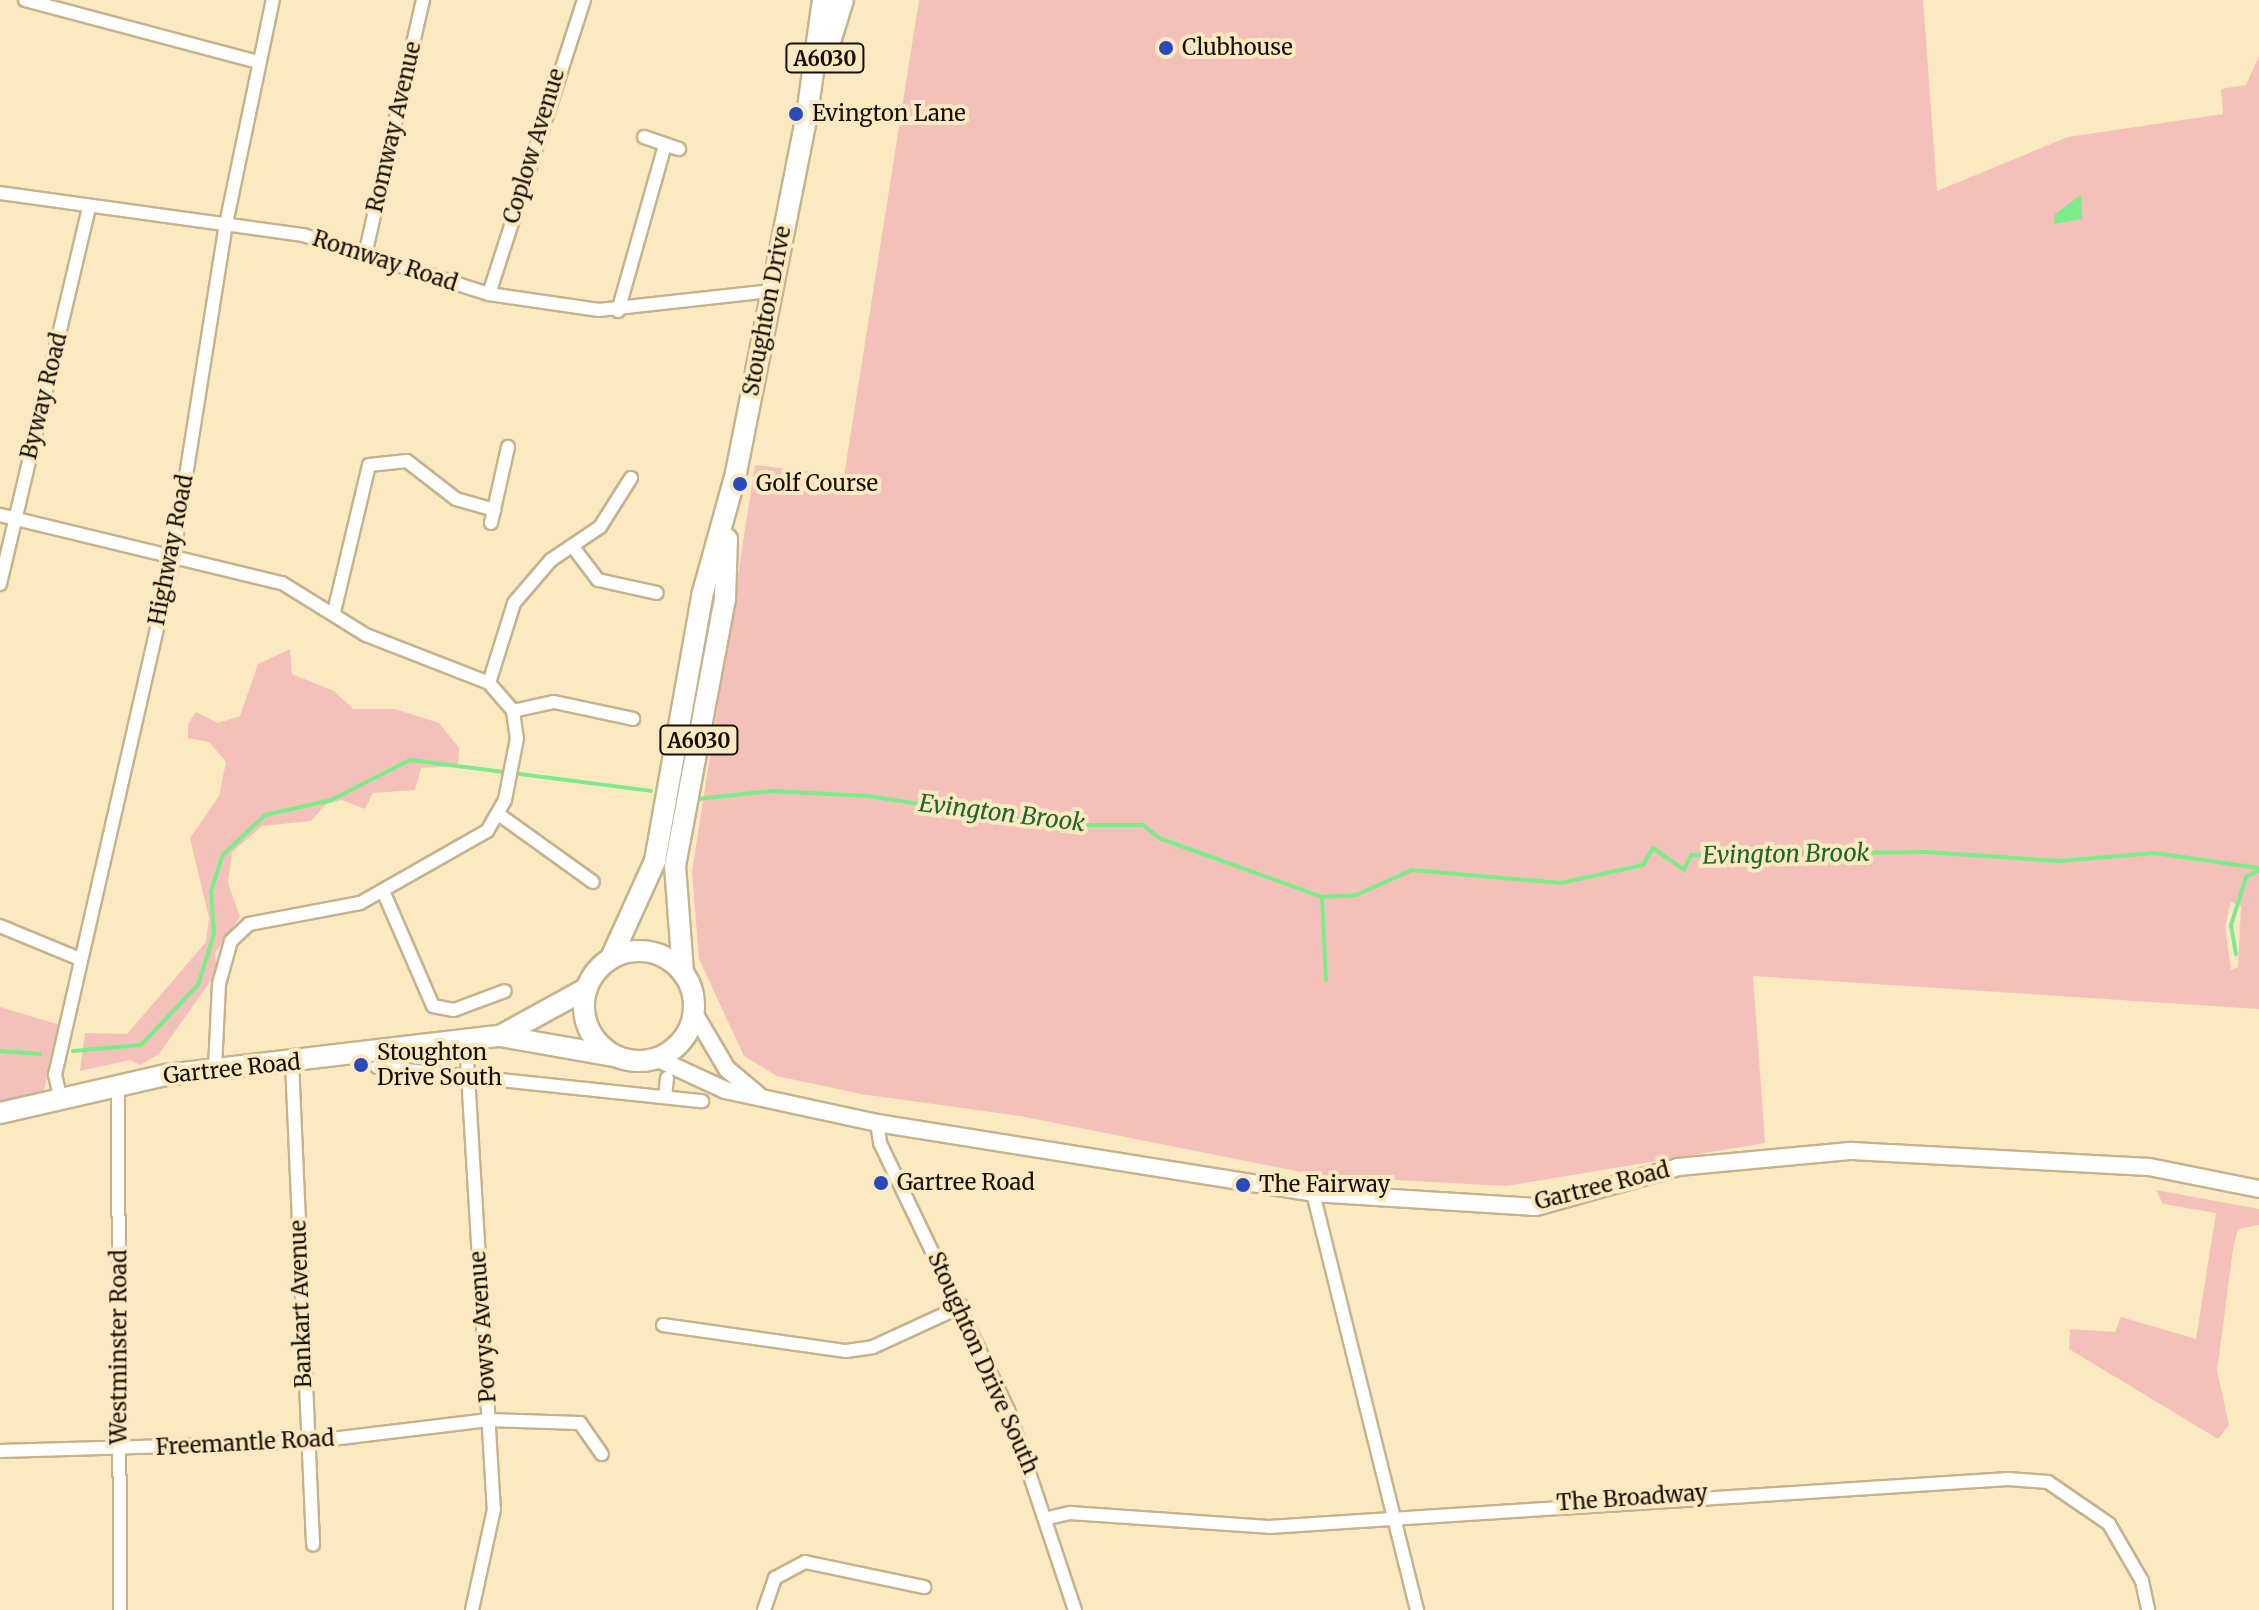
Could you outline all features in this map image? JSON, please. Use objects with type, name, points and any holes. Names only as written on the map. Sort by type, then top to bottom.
[{"type":"highway","name":"Stoughton Drive","points":[[611,958],[655,861],[702,596],[728,507],[807,115],[823,0]]},
{"type":"highway","name":"Stoughton Drive","points":[[807,115],[843,0]]},
{"type":"highway","name":"Stoughton Drive","points":[[683,972],[675,866],[725,599],[728,507]]},
{"type":"highway","points":[[656,953],[683,972],[694,1013],[686,1035],[662,1068],[613,1056],[585,1022],[586,989],[611,958],[656,953]]},
{"type":"highway","name":"Gartree Road","points":[[500,1036],[586,989]]},
{"type":"highway","name":"Gartree Road","points":[[0,1113],[118,1083],[500,1036],[613,1056]]},
{"type":"main road","name":"Gartree Road","points":[[694,1013],[727,1069],[759,1096]]},
{"type":"main road","name":"Gartree Road","points":[[662,1068],[725,1090],[877,1123],[1313,1193],[1536,1207],[1678,1167],[1827,1151],[2149,1167],[2259,1189]]},
{"type":"street","points":[[25,0],[258,62]]},
{"type":"street","name":"Highway Road","points":[[60,1096],[55,1075],[173,558],[226,224],[273,0]]},
{"type":"street","name":"Romway Avenue","points":[[365,255],[423,0]]},
{"type":"street","name":"Coplow Avenue","points":[[489,294],[584,0]]},
{"type":"street","points":[[644,137],[679,149]]},
{"type":"street","points":[[618,311],[665,145]]},
{"type":"street","name":"Romway Road","points":[[0,193],[303,235],[489,294],[618,311],[770,291]]},
{"type":"street","name":"Byway Road","points":[[0,584],[89,207]]},
{"type":"street","points":[[334,612],[369,465],[407,461],[456,499],[492,517],[508,447]]},
{"type":"street","points":[[489,683],[514,603],[551,560],[573,547],[609,516],[631,478]]},
{"type":"street","points":[[0,515],[282,583],[400,651],[489,683],[513,711],[513,760],[501,816],[469,844],[347,907],[249,924],[231,941],[219,984],[215,1070]]},
{"type":"street","points":[[573,547],[598,580],[657,593]]},
{"type":"street","points":[[513,711],[554,702],[633,719]]},
{"type":"street","points":[[501,816],[593,882]]},
{"type":"street","points":[[383,891],[433,1006],[454,1010],[505,991]]},
{"type":"street","points":[[0,926],[80,959]]},
{"type":"street","name":"Powys Avenue","points":[[466,1041],[494,1509],[472,1610]]},
{"type":"street","name":"Bankart Avenue","points":[[292,1062],[313,1545]]},
{"type":"street","points":[[377,1067],[467,1071],[702,1101]]},
{"type":"street","points":[[662,1068],[665,1097]]},
{"type":"street","name":"Westminster Road","points":[[118,1083],[120,1610]]},
{"type":"street","name":"Stoughton Drive South","points":[[877,1123],[880,1143],[962,1306],[1048,1518],[1075,1610]]},
{"type":"street","points":[[1313,1193],[1391,1518],[1417,1610]]},
{"type":"street","points":[[663,1325],[846,1351],[873,1347],[962,1306]]},
{"type":"street","name":"Freemantle Road","points":[[0,1451],[120,1450],[307,1442],[489,1420],[580,1423],[602,1454]]},
{"type":"street","name":"The Broadway","points":[[1048,1518],[1070,1513],[1269,1527],[1778,1488],[2048,1482],[2109,1524],[2142,1581],[2148,1610]]},
{"type":"street","points":[[764,1610],[775,1578],[805,1562],[924,1587]]},
{"type":"shaded area","points":[[919,0],[1923,0],[1937,191],[2068,137],[2223,114],[2221,89],[2246,85],[2259,56],[2259,1009],[1753,976],[1765,1143],[1506,1186],[1321,1176],[1020,1116],[861,1094],[777,1076],[744,1056],[699,959],[692,872],[755,465],[844,476]],"holes":[[[2231,902],[2241,906],[2238,967],[2231,970],[2225,926]]]},
{"type":"shaded area","points":[[2081,195],[2082,219],[2054,224],[2055,214]]},
{"type":"shaded area","points":[[290,649],[292,674],[334,691],[353,709],[395,709],[439,723],[459,748],[458,766],[421,768],[415,790],[373,793],[365,809],[342,800],[326,804],[311,821],[262,826],[232,852],[228,883],[240,917],[215,953],[217,972],[159,1054],[140,1065],[130,1060],[80,1071],[85,1033],[127,1034],[206,942],[209,918],[190,838],[219,796],[226,762],[209,742],[188,738],[188,724],[196,712],[218,723],[240,716],[258,664]]},
{"type":"shaded area","points":[[0,1007],[60,1025],[44,1090],[0,1102]]},
{"type":"shaded area","points":[[2156,1190],[2259,1209],[2259,1225],[2238,1229],[2233,1249],[2217,1371],[2229,1425],[2218,1439],[2069,1349],[2070,1329],[2115,1332],[2121,1317],[2196,1339],[2216,1213],[2163,1204]]},
{"type":"waterway","name":"Evington Brook","points":[[73,1051],[141,1045],[198,985],[214,934],[211,891],[223,855],[265,815],[331,800],[410,760],[651,791]]},
{"type":"waterway","name":"Evington Brook","points":[[698,799],[771,791],[868,796],[1058,825],[1143,825],[1159,838],[1322,897],[1356,895],[1412,870],[1561,883],[1643,865],[1653,848],[1684,870],[1691,855],[1927,852],[2060,861],[2155,853],[2259,868]]},
{"type":"waterway","points":[[2236,954],[2231,925],[2246,877],[2259,870]]},
{"type":"waterway","points":[[1322,898],[1326,980]]},
{"type":"waterway","name":"Evington Brook","points":[[0,1051],[40,1054]]},
{"type":"place","name":"Clubhouse","points":[[1166,48]]},
{"type":"place","name":"Evington Lane","points":[[796,114]]},
{"type":"place","name":"Golf Course","points":[[740,484]]},
{"type":"place","name":"Stoughton Drive South","points":[[361,1065]]},
{"type":"place","name":"Gartree Road","points":[[881,1183]]},
{"type":"place","name":"The Fairway","points":[[1243,1185]]}]
